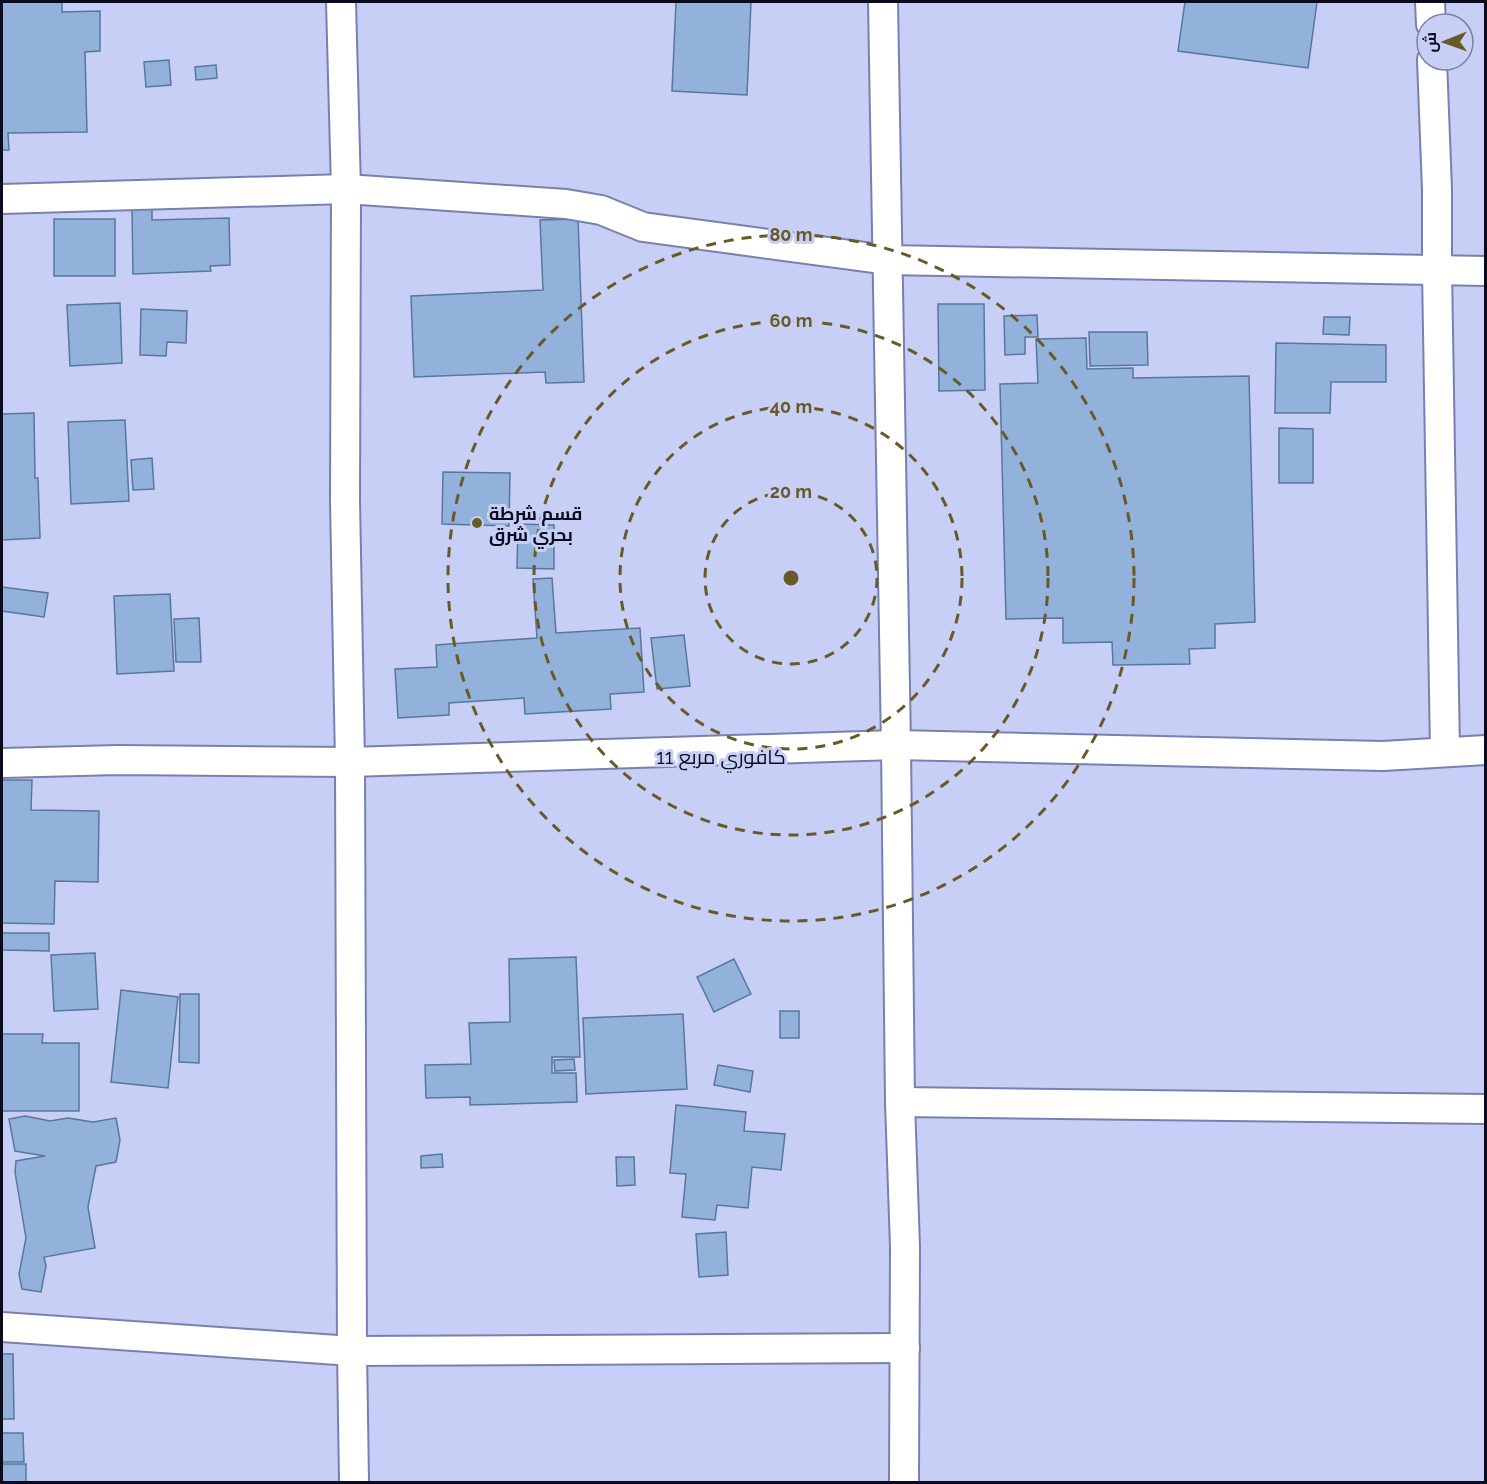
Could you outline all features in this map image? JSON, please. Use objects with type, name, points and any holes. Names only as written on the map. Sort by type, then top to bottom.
[{"type":"street","points":[[341,2],[346,189],[345,501],[350,762],[354,1482]]},
{"type":"street","points":[[883,2],[900,1102],[905,1247],[904,1482]]},
{"type":"street","points":[[1432,72],[1437,190],[1446,752]]},
{"type":"street","points":[[2,199],[346,189],[566,204],[601,210],[643,227],[888,260],[1485,271]]},
{"type":"street","points":[[2,762],[118,760],[350,762],[896,745],[1383,756],[1485,750]]},
{"type":"street","points":[[900,1102],[1485,1108]]},
{"type":"street","points":[[2,1327],[352,1351],[904,1348]]},
{"type":"building","points":[[2,2],[62,2],[62,12],[100,11],[100,51],[85,52],[87,132],[8,133],[9,150],[2,150]]},
{"type":"building","points":[[676,2],[751,2],[747,95],[672,91]]},
{"type":"building","points":[[1185,2],[1317,2],[1308,68],[1178,51]]},
{"type":"building","points":[[169,60],[171,85],[146,87],[144,62]]},
{"type":"building","points":[[216,65],[217,78],[196,80],[195,67]]},
{"type":"building","points":[[152,205],[152,220],[229,218],[230,265],[210,266],[211,271],[133,274],[132,206]]},
{"type":"building","points":[[54,219],[115,219],[115,276],[54,276]]},
{"type":"building","points":[[578,219],[584,382],[546,383],[545,372],[414,377],[411,296],[543,290],[540,220]]},
{"type":"building","points":[[120,303],[122,363],[70,366],[67,305]]},
{"type":"building","points":[[938,304],[984,304],[985,390],[939,391]]},
{"type":"building","points":[[141,309],[187,311],[186,343],[167,342],[166,356],[140,355]]},
{"type":"building","points":[[1037,315],[1038,337],[1025,337],[1025,354],[1005,355],[1004,316]]},
{"type":"building","points":[[1324,317],[1350,317],[1349,335],[1323,334]]},
{"type":"building","points":[[1089,332],[1147,332],[1148,365],[1090,366]]},
{"type":"building","points":[[1086,338],[1087,369],[1133,368],[1133,378],[1249,376],[1255,622],[1215,624],[1215,648],[1189,649],[1190,664],[1113,665],[1112,642],[1063,643],[1063,618],[1006,619],[1000,384],[1038,383],[1036,339]]},
{"type":"building","points":[[1276,343],[1386,345],[1386,382],[1331,382],[1330,413],[1275,413]]},
{"type":"building","points":[[34,413],[35,478],[38,478],[40,538],[2,540],[2,414]]},
{"type":"building","points":[[125,420],[129,501],[71,504],[68,422]]},
{"type":"building","points":[[1279,428],[1313,429],[1313,483],[1279,483]]},
{"type":"building","points":[[152,458],[154,489],[133,490],[131,460]]},
{"type":"building","points":[[443,472],[510,473],[509,526],[442,524]]},
{"type":"building","points":[[518,524],[554,525],[554,569],[517,568]]},
{"type":"building","points":[[552,578],[556,633],[640,628],[644,692],[610,694],[611,709],[525,714],[524,698],[449,703],[449,715],[398,718],[395,669],[437,667],[436,645],[537,638],[533,579]]},
{"type":"building","points":[[2,587],[48,593],[44,617],[2,611]]},
{"type":"building","points":[[170,594],[174,671],[117,674],[114,596]]},
{"type":"building","points":[[199,618],[201,662],[176,662],[174,619]]},
{"type":"building","points":[[684,635],[690,686],[657,689],[651,638]]},
{"type":"building","points":[[2,780],[32,780],[31,810],[99,811],[98,882],[55,881],[54,924],[2,923]]},
{"type":"building","points":[[2,933],[49,933],[49,951],[2,950]]},
{"type":"building","points":[[95,953],[98,1009],[54,1011],[51,955]]},
{"type":"building","points":[[576,957],[580,1057],[552,1057],[552,1073],[576,1073],[577,1102],[470,1105],[470,1097],[426,1098],[425,1065],[471,1064],[469,1023],[510,1022],[509,959]]},
{"type":"building","points":[[734,959],[751,994],[714,1012],[697,977]]},
{"type":"building","points":[[121,990],[178,997],[168,1088],[111,1082]]},
{"type":"building","points":[[180,994],[199,994],[199,1063],[179,1062]]},
{"type":"building","points":[[780,1011],[799,1011],[799,1038],[780,1038]]},
{"type":"building","points":[[683,1014],[687,1089],[586,1094],[583,1018]]},
{"type":"building","points":[[2,1034],[43,1034],[42,1043],[79,1043],[79,1111],[2,1111]]},
{"type":"building","points":[[574,1059],[575,1070],[555,1071],[554,1060]]},
{"type":"building","points":[[718,1065],[753,1071],[750,1092],[714,1085]]},
{"type":"building","points":[[676,1105],[746,1112],[744,1131],[785,1134],[781,1170],[752,1167],[748,1208],[717,1205],[715,1220],[682,1217],[686,1174],[670,1173]]},
{"type":"building","points":[[25,1116],[50,1121],[68,1118],[93,1122],[116,1118],[120,1140],[116,1162],[96,1166],[88,1207],[95,1248],[44,1257],[46,1266],[41,1292],[22,1289],[19,1274],[26,1238],[15,1172],[16,1161],[45,1156],[15,1151],[9,1119]]},
{"type":"building","points":[[442,1154],[443,1167],[421,1168],[421,1156]]},
{"type":"building","points":[[616,1157],[634,1157],[635,1185],[617,1186]]},
{"type":"building","points":[[726,1232],[728,1275],[699,1277],[696,1234]]},
{"type":"building","points":[[2,1354],[13,1354],[14,1419],[2,1419]]},
{"type":"building","points":[[2,1433],[23,1433],[24,1462],[2,1462]]},
{"type":"building","points":[[2,1464],[26,1464],[26,1482],[2,1482]]},
{"type":"place","name":"قسم شرطة بحري شرق","points":[[477,523]]},
{"type":"district","name":"كافوري مربع 11","points":[[721,757]]}]
